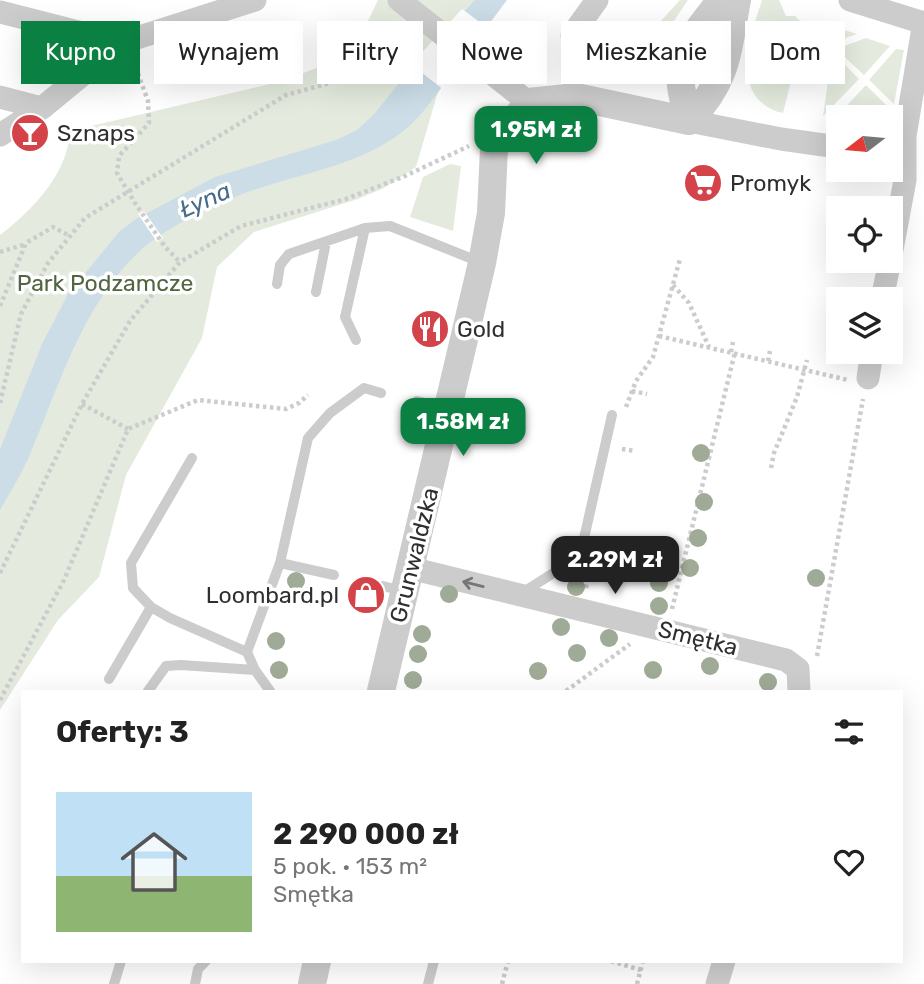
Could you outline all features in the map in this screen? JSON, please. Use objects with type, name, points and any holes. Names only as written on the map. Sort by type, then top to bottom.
[{"type":"street","points":[[140,37],[255,0]]},
{"type":"street","points":[[582,21],[597,0]]},
{"type":"street","points":[[689,121],[682,97],[684,52],[720,0]]},
{"type":"street","points":[[689,121],[710,99],[724,68],[737,0]]},
{"type":"street","points":[[850,0],[924,23],[905,136],[907,156],[902,196]]},
{"type":"street","points":[[407,6],[528,102],[576,97],[781,139],[826,145]]},
{"type":"street","points":[[0,12],[35,21]]},
{"type":"street","points":[[0,135],[42,108],[71,84]]},
{"type":"street","points":[[0,97],[42,108]]},
{"type":"street","name":"Grunwaldzka","points":[[381,690],[399,582],[450,409],[491,214],[515,153],[528,102]]},
{"type":"street","points":[[860,379],[867,364]]},
{"type":"street","name":"Smętka","points":[[399,582],[519,595],[652,627],[786,660],[799,680]]},
{"type":"street","points":[[312,984],[317,963]]},
{"type":"street","points":[[717,984],[723,963]]},
{"type":"lane","points":[[277,284],[280,265],[289,254],[365,228],[390,226],[482,263]]},
{"type":"lane","points":[[356,340],[345,317],[365,228]]},
{"type":"lane","points":[[316,292],[326,242]]},
{"type":"lane","points":[[247,652],[280,563],[308,438],[330,413],[364,388],[381,393]]},
{"type":"lane","points":[[417,401],[450,409]]},
{"type":"lane","points":[[519,595],[580,556],[612,415]]},
{"type":"lane","points":[[192,458],[131,563],[133,588],[151,607],[170,618],[247,652],[255,670],[269,690]]},
{"type":"lane","points":[[280,563],[334,575]]},
{"type":"lane","points":[[109,679],[151,607]]},
{"type":"lane","points":[[149,690],[166,666],[255,670]]},
{"type":"lane","points":[[114,984],[120,963]]},
{"type":"lane","points":[[195,984],[198,970],[204,963]]},
{"type":"lane","points":[[428,984],[433,963]]},
{"type":"path","points":[[140,73],[148,101],[149,123],[119,156],[117,173],[165,247],[180,262]]},
{"type":"path","points":[[0,403],[21,314],[48,263],[86,218],[286,95],[326,84]]},
{"type":"path","points":[[0,573],[82,404],[130,321],[180,262],[241,226],[346,199],[474,145]]},
{"type":"path","points":[[0,252],[26,243],[53,227],[70,236]]},
{"type":"path","points":[[0,306],[26,243]]},
{"type":"path","points":[[625,413],[632,391],[653,357],[680,259]]},
{"type":"path","points":[[673,285],[689,303],[709,347]]},
{"type":"path","points":[[659,336],[805,370],[860,379]]},
{"type":"path","points":[[671,613],[733,352],[733,342]]},
{"type":"path","points":[[768,361],[770,351]]},
{"type":"path","points":[[771,468],[774,453],[797,397],[807,360]]},
{"type":"path","points":[[632,391],[647,394]]},
{"type":"path","points":[[0,701],[64,580],[128,429],[198,400],[286,409],[308,395]]},
{"type":"path","points":[[819,642],[862,403]]},
{"type":"path","points":[[82,404],[128,429]]},
{"type":"path","points":[[617,448],[635,451]]},
{"type":"path","points":[[584,594],[590,568]]},
{"type":"path","points":[[567,690],[652,627]]},
{"type":"path","points":[[502,984],[507,963]]},
{"type":"path","points":[[618,963],[641,970]]},
{"type":"path","points":[[637,984],[643,963]]},
{"type":"green space","name":"Park Podzamcze","points":[[378,0],[488,0],[476,21],[437,21],[437,84],[441,84],[416,167],[384,188],[358,199],[254,232],[217,267],[202,338],[126,475],[99,577],[58,620],[0,710],[0,235],[25,214],[56,176],[68,147],[70,131],[270,84],[303,84],[303,73],[317,68],[317,84],[423,84],[423,21],[368,21]]},
{"type":"green space","points":[[680,0],[688,0],[674,21],[661,21]]},
{"type":"green space","points":[[728,0],[723,21],[715,21]]},
{"type":"green space","points":[[762,0],[779,0],[786,16],[795,16],[800,21],[755,21]]},
{"type":"green space","points":[[845,30],[857,34],[845,38]]},
{"type":"green space","points":[[866,38],[890,46],[864,75],[845,57],[845,46]]},
{"type":"green space","points":[[896,49],[904,50],[894,104],[869,80]]},
{"type":"green space","points":[[845,65],[859,79],[834,105],[826,105],[823,116],[828,84],[845,84]]},
{"type":"green space","points":[[750,84],[790,84],[783,113],[767,107]]},
{"type":"green space","points":[[866,85],[886,105],[847,105]]},
{"type":"green space","points":[[450,164],[461,166],[453,231],[410,217],[423,177]]},
{"type":"water","points":[[475,0],[507,0],[491,21],[455,21]]},
{"type":"water","name":"Łyna","points":[[437,40],[437,84],[444,84],[416,120],[401,133],[352,159],[249,192],[199,213],[152,241],[120,272],[87,321],[28,459],[0,510],[0,449],[42,344],[68,294],[119,232],[136,219],[215,177],[336,140],[357,130],[398,84],[423,84],[423,55]]},
{"type":"pier","points":[[462,9],[478,21],[451,21]]},
{"type":"pier","points":[[437,36],[437,84],[448,84],[444,90],[423,74],[423,51]]},
{"type":"pier","points":[[144,211],[163,238],[157,242],[138,214]]},
{"type":"place","name":"Sznaps","points":[[30,133]]},
{"type":"place","name":"Promyk","points":[[703,183]]},
{"type":"place","name":"Gold","points":[[430,329]]},
{"type":"place","name":"Loombard.pl","points":[[366,595]]}]
